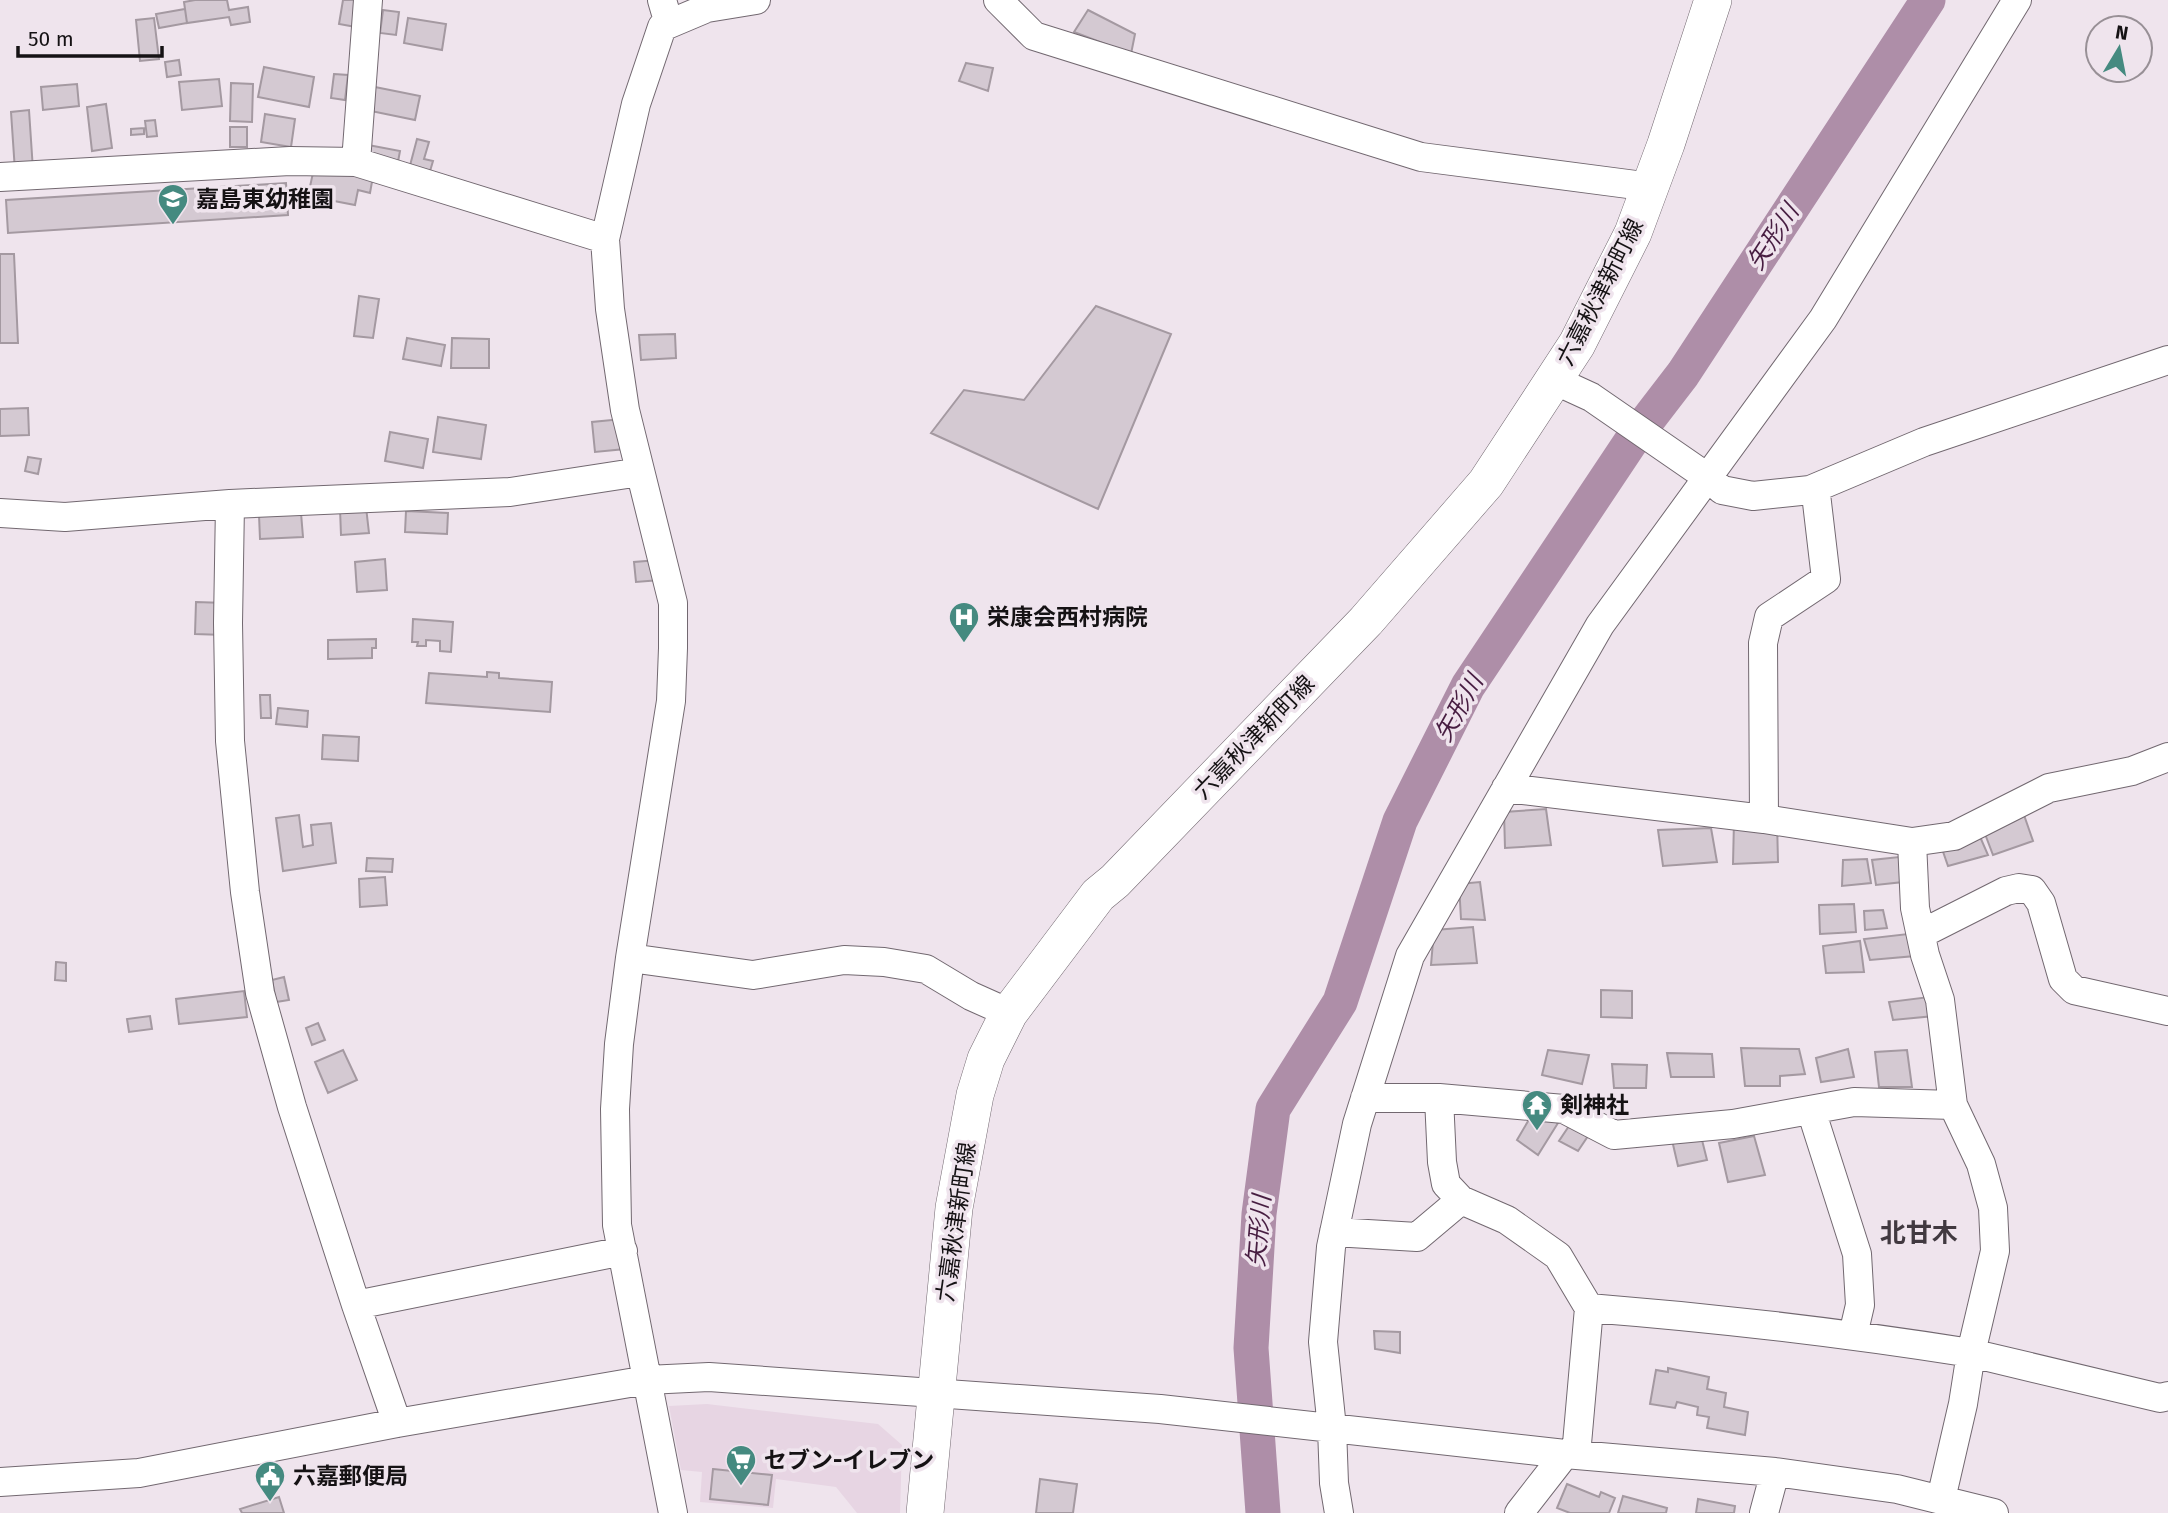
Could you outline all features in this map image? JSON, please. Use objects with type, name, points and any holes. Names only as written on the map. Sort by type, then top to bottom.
[{"type":"main road","name":"六嘉秋津新町線","points":[[925,1513],[954,1208],[972,1107],[986,1059],[1009,1013],[1098,895],[1115,881],[1366,621],[1486,483],[1577,344],[1627,246],[1651,187],[1713,0]]},
{"type":"street","points":[[356,162],[368,0]]},
{"type":"street","points":[[673,1513],[617,1225],[615,1109],[629,958],[671,701],[673,603],[623,398],[610,309],[605,239],[636,104],[665,12],[756,0]]},
{"type":"street","points":[[998,0],[1034,36],[1421,157],[1651,187]]},
{"type":"street","points":[[1339,1513],[1334,1483],[1332,1428],[1323,1342],[1334,1232],[1357,1124],[1410,956],[1600,625],[1823,319],[2017,0]]},
{"type":"street","points":[[0,177],[290,161],[356,162],[605,239]]},
{"type":"street","points":[[1554,380],[1591,397],[1722,490],[1753,496],[1810,490],[1924,442],[2168,360]]},
{"type":"street","points":[[0,513],[65,517],[230,504],[510,492],[640,472]]},
{"type":"street","points":[[1764,819],[1763,643],[1769,617],[1826,579],[1816,494],[1810,490]]},
{"type":"street","points":[[230,504],[230,741],[245,892],[260,993],[292,1107],[397,1423]]},
{"type":"street","points":[[1506,788],[1764,819],[1912,842],[1954,835],[2049,788],[2133,771],[2168,757]]},
{"type":"street","points":[[1912,842],[1915,908],[1940,1000],[1953,1105],[1981,1164],[1993,1208],[1995,1251],[1971,1353],[1953,1505]]},
{"type":"street","points":[[1921,934],[2006,891],[2019,888],[2032,890],[2041,902],[2063,979],[2074,990],[2168,1011]]},
{"type":"street","points":[[629,958],[754,975],[844,960],[916,967],[926,969],[971,996],[1009,1013]]},
{"type":"street","points":[[1365,1098],[1439,1098],[1564,1109],[1614,1135],[1733,1125],[1854,1102],[1953,1105]]},
{"type":"street","points":[[1439,1098],[1442,1162],[1446,1184],[1461,1200],[1507,1220],[1558,1256],[1589,1308],[1571,1455],[1519,1513]]},
{"type":"street","points":[[1811,1110],[1857,1254],[1860,1305],[1853,1335]]},
{"type":"street","points":[[1334,1232],[1417,1237],[1461,1200]]},
{"type":"street","points":[[356,1305],[623,1251]]},
{"type":"street","points":[[1589,1308],[1853,1335],[1971,1353],[2160,1398],[2168,1396]]},
{"type":"street","points":[[0,1482],[139,1474],[397,1423],[647,1380],[709,1377],[1160,1409],[1571,1455],[1775,1472],[1897,1489],[1994,1513]]},
{"type":"street","points":[[1764,1513],[1775,1472]]},
{"type":"shaded area","points":[[707,1404],[878,1424],[902,1445],[900,1513],[857,1513],[836,1487],[776,1479],[773,1508],[700,1502],[702,1472],[681,1470],[669,1406]]},
{"type":"building","points":[[227,0],[229,10],[248,7],[250,22],[231,25],[229,17],[187,23],[184,2]]},
{"type":"building","points":[[343,0],[361,0],[356,27],[339,24]]},
{"type":"building","points":[[185,9],[187,23],[159,28],[156,14]]},
{"type":"building","points":[[383,10],[399,12],[396,35],[380,33]]},
{"type":"building","points":[[1088,10],[1135,34],[1131,54],[1074,32]]},
{"type":"building","points":[[154,18],[159,59],[140,61],[136,20]]},
{"type":"building","points":[[408,18],[446,24],[442,50],[404,43]]},
{"type":"building","points":[[179,60],[181,75],[167,77],[165,62]]},
{"type":"building","points":[[966,63],[993,68],[988,91],[959,81]]},
{"type":"building","points":[[264,67],[314,77],[309,107],[258,97]]},
{"type":"building","points":[[334,74],[348,75],[345,100],[331,98]]},
{"type":"building","points":[[219,79],[222,106],[182,110],[179,82]]},
{"type":"building","points":[[231,83],[253,84],[252,122],[230,121]]},
{"type":"building","points":[[77,84],[79,106],[43,110],[41,87]]},
{"type":"building","points":[[375,87],[420,96],[415,120],[371,111]]},
{"type":"building","points":[[106,104],[112,148],[92,151],[87,107]]},
{"type":"building","points":[[29,110],[33,170],[15,171],[11,112]]},
{"type":"building","points":[[265,114],[295,119],[291,147],[261,142]]},
{"type":"building","points":[[155,120],[157,136],[147,137],[145,121]]},
{"type":"building","points":[[230,127],[247,127],[247,147],[230,147]]},
{"type":"building","points":[[144,128],[144,134],[131,135],[131,129]]},
{"type":"building","points":[[417,139],[429,142],[424,159],[433,161],[428,178],[408,173]]},
{"type":"building","points":[[363,144],[400,151],[397,167],[360,160]]},
{"type":"building","points":[[314,168],[373,176],[370,193],[358,190],[355,205],[308,196]]},
{"type":"building","points":[[286,183],[288,215],[8,233],[6,200]]},
{"type":"building","points":[[0,254],[14,254],[18,343],[0,343]]},
{"type":"building","points":[[359,296],[379,299],[373,338],[354,336]]},
{"type":"building","points":[[1096,306],[1171,334],[1098,509],[931,433],[964,390],[1024,400]]},
{"type":"building","points":[[675,334],[676,358],[641,360],[639,335]]},
{"type":"building","points":[[407,338],[445,345],[441,366],[403,359]]},
{"type":"building","points":[[452,338],[489,339],[489,368],[451,368]]},
{"type":"building","points":[[28,408],[29,435],[0,436],[0,409]]},
{"type":"building","points":[[438,417],[486,425],[481,459],[433,452]]},
{"type":"building","points":[[622,419],[625,449],[595,452],[592,422]]},
{"type":"building","points":[[390,432],[428,439],[423,468],[385,461]]},
{"type":"building","points":[[28,457],[41,459],[38,474],[25,471]]},
{"type":"building","points":[[366,507],[369,533],[341,535],[340,509]]},
{"type":"building","points":[[406,511],[448,513],[447,534],[405,532]]},
{"type":"building","points":[[301,513],[303,537],[260,539],[259,515]]},
{"type":"building","points":[[385,559],[387,590],[357,592],[355,562]]},
{"type":"building","points":[[658,560],[660,580],[636,582],[634,562]]},
{"type":"building","points":[[196,602],[225,603],[224,635],[195,634]]},
{"type":"building","points":[[413,619],[453,622],[451,652],[440,651],[440,641],[426,640],[426,646],[417,646],[418,642],[412,642]]},
{"type":"building","points":[[376,639],[372,658],[328,659],[328,640]]},
{"type":"building","points":[[487,672],[499,673],[499,678],[552,682],[550,712],[426,703],[429,673],[487,677]]},
{"type":"building","points":[[260,695],[270,695],[271,718],[261,718]]},
{"type":"building","points":[[278,708],[308,711],[307,727],[276,724]]},
{"type":"building","points":[[323,735],[359,737],[358,761],[322,759]]},
{"type":"building","points":[[1546,809],[1551,845],[1505,848],[1504,812]]},
{"type":"building","points":[[299,815],[303,847],[313,845],[311,825],[331,823],[336,863],[283,871],[276,818]]},
{"type":"building","points":[[2024,815],[2033,841],[1993,855],[1982,826]]},
{"type":"building","points":[[1734,821],[1777,821],[1778,862],[1733,864]]},
{"type":"building","points":[[1711,828],[1717,862],[1663,866],[1658,830]]},
{"type":"building","points":[[1978,832],[1988,855],[1948,866],[1939,840]]},
{"type":"building","points":[[1899,857],[1903,882],[1876,885],[1872,860]]},
{"type":"building","points":[[367,858],[393,859],[392,872],[366,871]]},
{"type":"building","points":[[1867,859],[1871,883],[1842,886],[1843,860]]},
{"type":"building","points":[[385,877],[387,905],[360,907],[359,879]]},
{"type":"building","points":[[1480,882],[1485,920],[1461,919],[1459,884]]},
{"type":"building","points":[[1854,904],[1856,932],[1820,934],[1819,905]]},
{"type":"building","points":[[1883,910],[1887,928],[1865,930],[1864,911]]},
{"type":"building","points":[[1473,927],[1477,963],[1431,965],[1434,930]]},
{"type":"building","points":[[1908,934],[1915,956],[1870,960],[1864,939]]},
{"type":"building","points":[[1860,941],[1864,972],[1826,973],[1823,946]]},
{"type":"building","points":[[56,962],[66,963],[66,981],[55,980]]},
{"type":"building","points":[[284,977],[289,1000],[276,1002],[272,980]]},
{"type":"building","points":[[1601,990],[1632,991],[1632,1018],[1601,1017]]},
{"type":"building","points":[[244,991],[247,1017],[179,1024],[176,999]]},
{"type":"building","points":[[1929,997],[1934,1016],[1893,1020],[1889,1002]]},
{"type":"building","points":[[150,1016],[152,1029],[129,1032],[127,1019]]},
{"type":"building","points":[[318,1023],[325,1040],[312,1045],[306,1028]]},
{"type":"building","points":[[1741,1048],[1799,1049],[1805,1074],[1780,1076],[1780,1086],[1745,1086]]},
{"type":"building","points":[[1848,1049],[1854,1077],[1821,1082],[1816,1058]]},
{"type":"building","points":[[343,1050],[357,1080],[328,1093],[315,1062]]},
{"type":"building","points":[[1548,1050],[1589,1055],[1582,1084],[1542,1075]]},
{"type":"building","points":[[1907,1050],[1912,1087],[1879,1087],[1875,1052]]},
{"type":"building","points":[[1667,1053],[1712,1054],[1714,1077],[1671,1077]]},
{"type":"building","points":[[1612,1064],[1647,1065],[1646,1088],[1614,1088]]},
{"type":"building","name":"剣神社","points":[[1534,1111],[1558,1123],[1538,1155],[1517,1140]]},
{"type":"building","points":[[1571,1123],[1590,1133],[1578,1151],[1559,1141]]},
{"type":"building","points":[[1701,1136],[1707,1160],[1678,1166],[1672,1140]]},
{"type":"building","points":[[1754,1136],[1765,1175],[1728,1182],[1719,1143]]},
{"type":"building","points":[[1374,1331],[1400,1332],[1400,1353],[1375,1349]]},
{"type":"building","points":[[1668,1368],[1709,1377],[1707,1389],[1726,1393],[1724,1407],[1748,1412],[1745,1435],[1707,1428],[1709,1417],[1697,1415],[1698,1407],[1677,1402],[1675,1408],[1650,1404],[1656,1370],[1668,1372]]},
{"type":"building","name":"セブン-イレブン","points":[[713,1469],[772,1475],[768,1505],[710,1499]]},
{"type":"building","points":[[1040,1479],[1077,1484],[1073,1513],[1036,1513]]},
{"type":"building","points":[[1567,1484],[1599,1497],[1601,1492],[1615,1498],[1609,1513],[1570,1513],[1557,1508]]},
{"type":"building","points":[[1623,1496],[1667,1508],[1666,1513],[1618,1513]]},
{"type":"building","name":"六嘉郵便局","points":[[279,1497],[284,1513],[242,1513],[240,1509]]},
{"type":"building","points":[[1698,1499],[1735,1506],[1734,1513],[1696,1513]]},
{"type":"waterway","name":"矢形川","points":[[1263,1513],[1251,1348],[1259,1214],[1273,1109],[1340,1002],[1400,821],[1468,686],[1630,443],[1683,374],[1928,0]]},
{"type":"place","name":"嘉島東幼稚園","points":[[173,226]]},
{"type":"place","name":"栄康会西村病院","points":[[964,644]]},
{"type":"place","name":"剣神社","points":[[1537,1132]]},
{"type":"place","name":"セブン-イレブン","points":[[741,1487]]},
{"type":"place","name":"六嘉郵便局","points":[[270,1503]]},
{"type":"district","name":"北甘木","points":[[1919,1233]]}]
